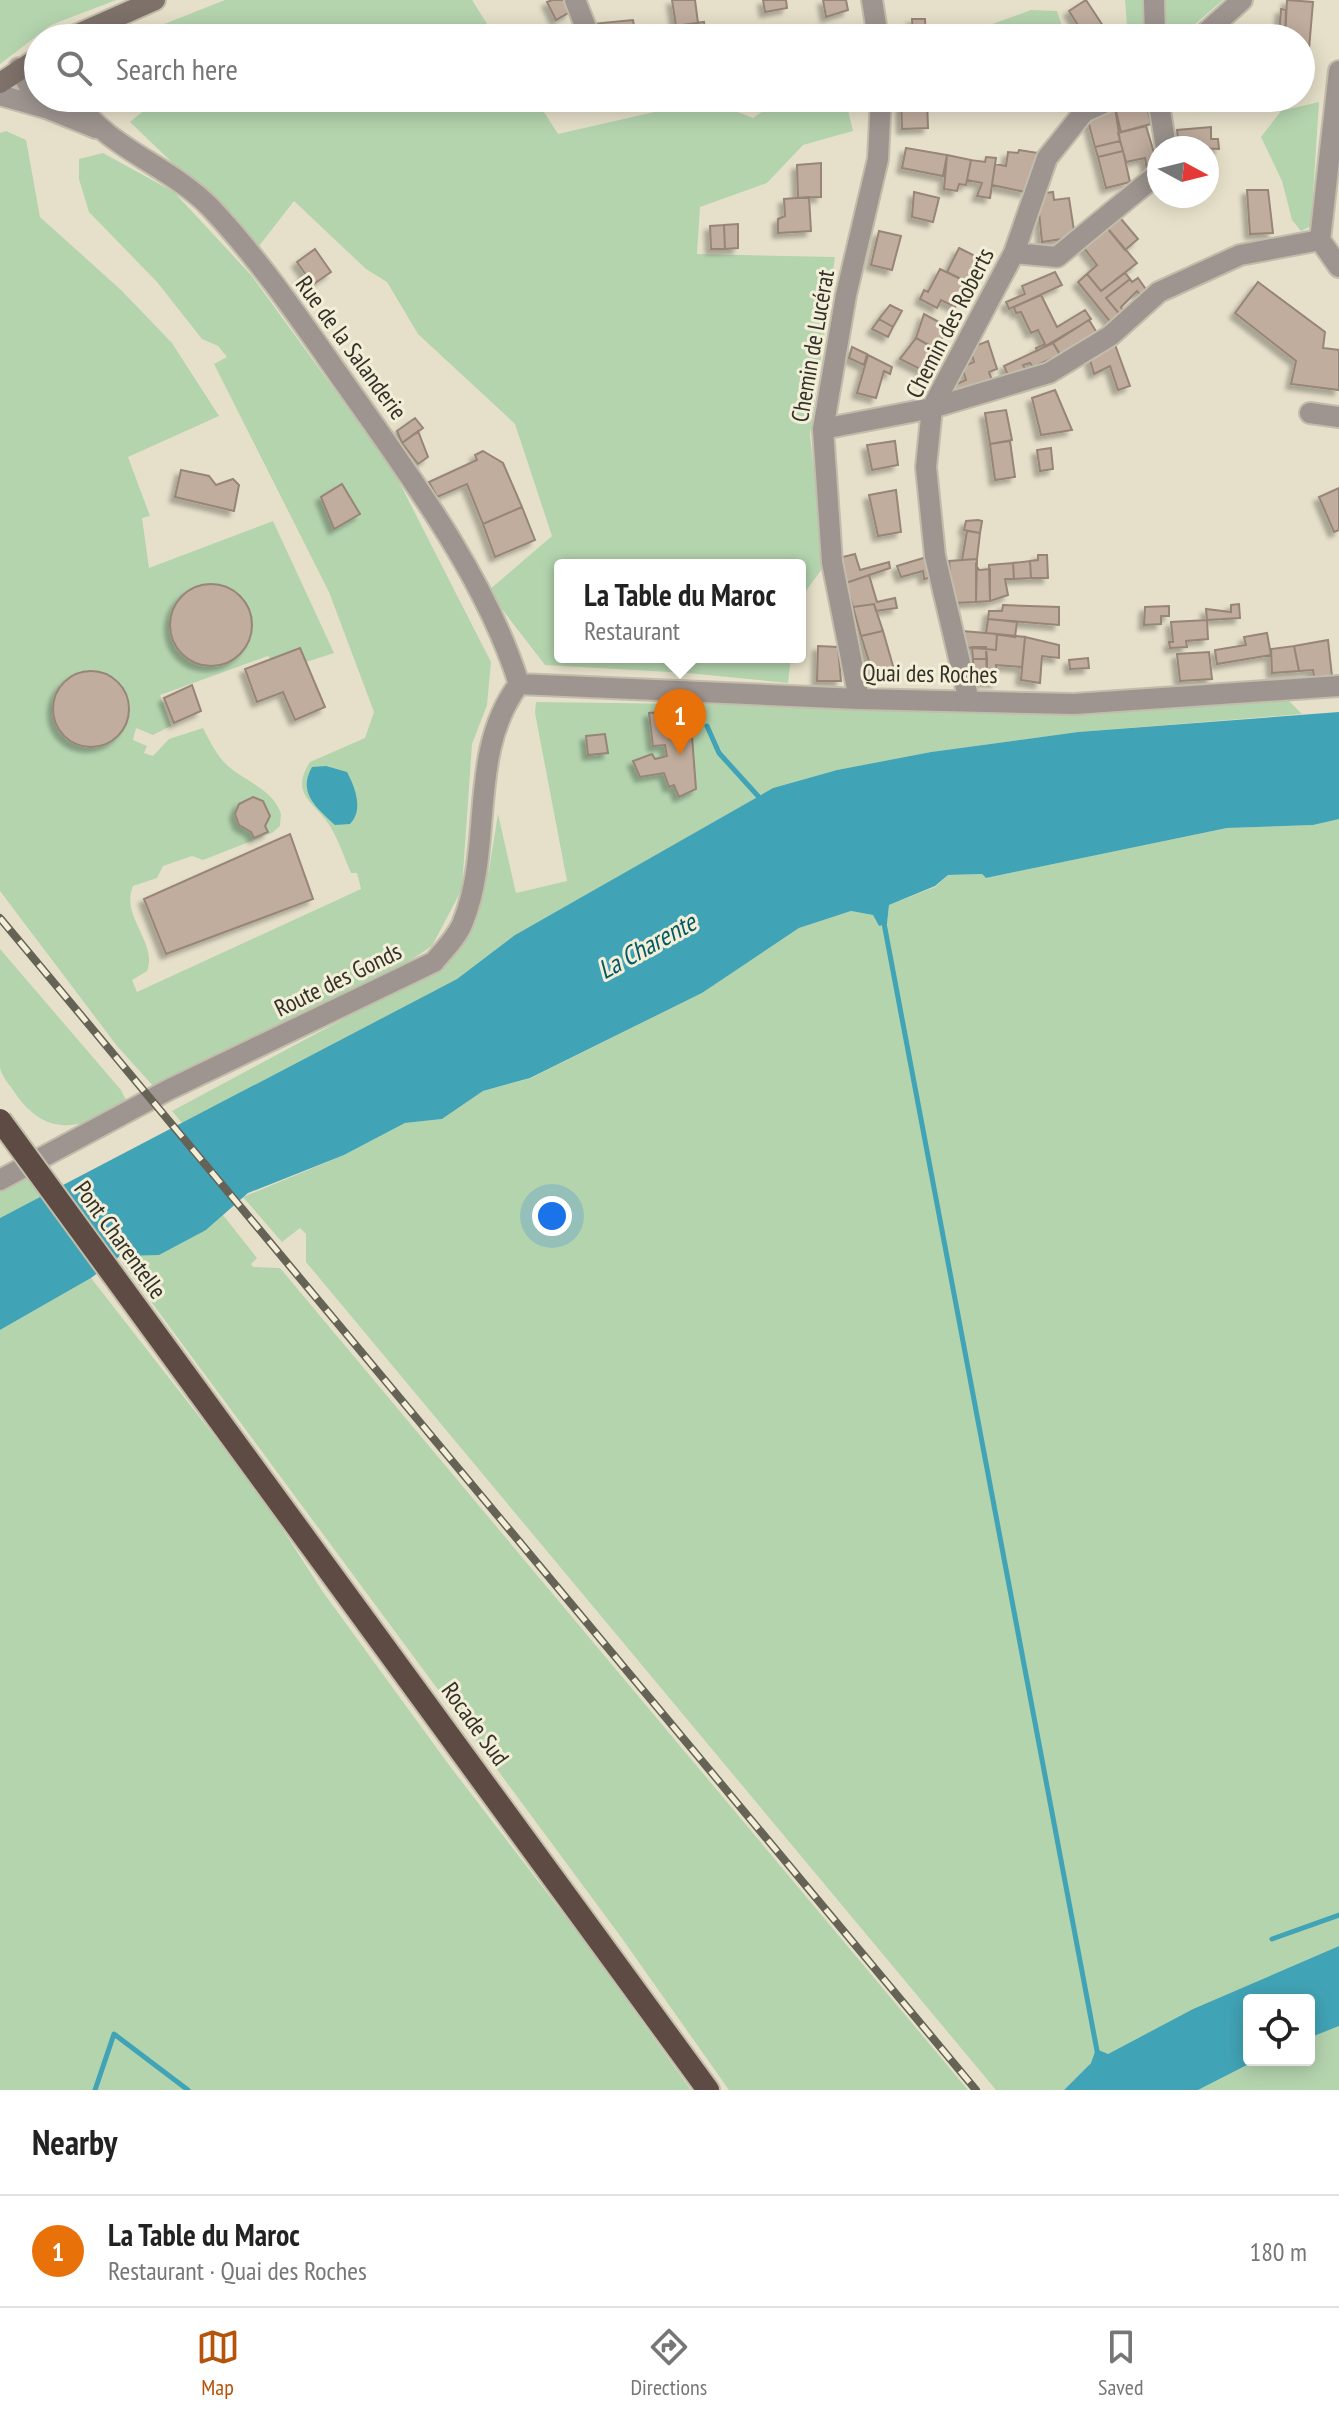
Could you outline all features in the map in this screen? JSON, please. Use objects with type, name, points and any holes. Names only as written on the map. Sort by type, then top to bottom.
[{"type":"highway","name":"Pont Charentelle","points":[[0,1120],[197,1390]]},
{"type":"highway","name":"Rocade Sud","points":[[197,1390],[708,2090]]},
{"type":"main road","points":[[102,24],[155,0]]},
{"type":"main road","points":[[0,83],[24,67]]},
{"type":"street","points":[[575,0],[584,24]]},
{"type":"street","points":[[872,0],[876,24]]},
{"type":"street","points":[[1154,0],[1155,24]]},
{"type":"street","points":[[1215,24],[1242,0]]},
{"type":"street","points":[[1339,71],[1320,240],[1339,267]]},
{"type":"street","points":[[0,95],[24,102]]},
{"type":"street","points":[[55,112],[96,128]]},
{"type":"street","name":"Rue de la Salanderie","points":[[84,112],[96,128],[163,170],[208,206],[286,299],[445,533],[508,648],[519,684]]},
{"type":"street","name":"Chemin de Lucérat","points":[[859,699],[832,562],[823,429],[846,295],[878,159],[880,112]]},
{"type":"street","name":"Chemin des Roberts","points":[[969,701],[935,556],[926,467],[932,408],[1014,253],[1047,158],[1084,112]]},
{"type":"street","points":[[1160,112],[1164,136]]},
{"type":"street","points":[[1014,253],[1057,257],[1147,183]]},
{"type":"street","points":[[823,429],[932,408],[1049,373],[1110,336],[1159,292],[1240,255],[1320,240]]},
{"type":"street","points":[[1310,413],[1339,417]]},
{"type":"street","name":"Quai des Roches","points":[[519,684],[859,699],[1074,704],[1339,686]]},
{"type":"street","name":"Route des Gonds","points":[[0,1180],[168,1090],[434,962],[463,925],[474,886],[491,735],[503,705],[519,684]]},
{"type":"green space","points":[[0,0],[116,0],[54,24],[24,24],[24,46],[0,64]]},
{"type":"green space","points":[[225,0],[472,0],[487,24],[164,24]]},
{"type":"green space","points":[[1125,0],[1149,0],[1149,24],[1127,24]]},
{"type":"green space","points":[[1162,0],[1223,0],[1195,24],[1168,24],[1160,19]]},
{"type":"green space","points":[[1031,10],[1057,11],[1061,24],[992,24]]},
{"type":"green space","points":[[1319,102],[1311,226],[1301,231],[1292,220],[1282,181],[1261,137],[1280,112],[1315,112],[1315,103]]},
{"type":"green space","points":[[142,112],[544,112],[558,134],[654,112],[738,112],[753,118],[761,112],[848,112],[853,131],[803,145],[767,183],[700,207],[697,254],[835,257],[810,435],[825,565],[806,591],[806,559],[554,559],[554,663],[790,663],[788,683],[687,673],[545,665],[488,591],[552,536],[515,424],[418,334],[387,282],[366,269],[294,201],[259,246],[130,122]]},
{"type":"green space","points":[[6,131],[26,140],[40,217],[121,290],[172,343],[219,416],[128,457],[150,516],[142,518],[149,568],[273,521],[334,653],[306,662],[300,648],[271,659],[268,656],[160,695],[171,726],[153,735],[136,728],[133,740],[147,746],[144,753],[153,756],[169,739],[203,728],[224,762],[266,792],[281,814],[280,826],[272,833],[203,860],[192,856],[163,866],[157,878],[133,886],[131,908],[149,960],[147,971],[132,980],[137,992],[361,889],[357,873],[351,873],[333,832],[306,797],[302,783],[310,762],[365,738],[374,712],[329,592],[214,364],[227,357],[218,346],[202,339],[157,282],[89,212],[79,179],[79,159],[103,153],[174,192],[251,275],[393,470],[491,662],[487,705],[472,744],[462,889],[432,946],[397,969],[154,1087],[117,1046],[0,891],[0,133]]},
{"type":"green space","points":[[1287,699],[1302,714],[1078,732],[931,752],[837,770],[773,788],[515,935],[457,979],[182,1123],[172,1111],[414,981],[472,924],[489,870],[498,814],[516,893],[567,881],[535,713],[536,702],[850,706],[908,711]]},
{"type":"green space","points":[[1339,819],[1339,1946],[1193,2009],[1091,2063],[1064,2090],[996,2090],[306,1262],[306,1234],[300,1228],[282,1242],[243,1197],[344,1155],[405,1123],[442,1119],[483,1091],[531,1078],[702,993],[799,928],[851,911],[873,915],[879,926],[887,924],[889,905],[935,887],[948,875],[982,874],[986,878],[1227,828],[1313,825]]},
{"type":"green space","points":[[0,949],[121,1090],[127,1102],[82,1123],[54,1124],[28,1108],[15,1093],[0,1067]]},
{"type":"green space","points":[[22,1169],[44,1196],[0,1218],[0,1180]]},
{"type":"green space","points":[[223,1215],[257,1258],[251,1264],[253,1267],[280,1268],[968,2090],[729,2090],[621,1937],[118,1257],[206,1230]]},
{"type":"green space","points":[[91,1278],[261,1496],[323,1592],[449,1765],[581,1937],[691,2090],[0,2090],[0,1330]]},
{"type":"green space","points":[[1339,2026],[1339,2090],[1198,2090],[1246,2066],[1315,2066],[1315,2036]]},
{"type":"water","name":"La Charente","points":[[1339,712],[1339,819],[1313,825],[1227,828],[986,878],[982,874],[948,875],[935,886],[889,905],[887,924],[879,926],[873,915],[851,911],[799,928],[702,993],[530,1078],[483,1091],[442,1119],[405,1123],[344,1155],[248,1193],[206,1230],[159,1255],[120,1256],[91,1278],[0,1330],[0,1218],[457,979],[515,935],[773,788],[837,770],[931,752],[1078,732]]},
{"type":"water","points":[[326,766],[347,772],[353,784],[357,812],[350,824],[335,825],[316,806],[308,792],[308,776],[312,767]]},
{"type":"water","points":[[1339,1946],[1339,2026],[1315,2036],[1315,1994],[1243,1994],[1245,2066],[1198,2090],[1064,2090],[1091,2063],[1096,2049],[1108,2054],[1193,2009]]},
{"type":"building","points":[[566,0],[570,12],[556,20],[547,2]]},
{"type":"building","points":[[672,0],[695,0],[698,23],[676,24]]},
{"type":"building","points":[[763,0],[786,0],[787,8],[765,12]]},
{"type":"building","points":[[823,0],[846,0],[848,10],[826,17]]},
{"type":"building","points":[[1086,0],[1102,24],[1077,24],[1069,11]]},
{"type":"building","points":[[1287,0],[1313,2],[1311,24],[1286,24]]},
{"type":"building","points":[[1281,9],[1286,10],[1285,24],[1280,24]]},
{"type":"building","points":[[912,19],[925,19],[925,24],[912,24]]},
{"type":"building","points":[[633,20],[634,24],[591,24]]},
{"type":"building","points":[[901,112],[927,112],[928,128],[902,129]]},
{"type":"building","points":[[1101,112],[1116,112],[1120,141],[1095,147],[1087,117]]},
{"type":"building","points":[[1116,112],[1148,112],[1151,124],[1121,132]]},
{"type":"building","points":[[1146,126],[1149,136],[1147,169],[1145,158],[1126,162],[1118,133]]},
{"type":"building","points":[[1211,127],[1211,136],[1178,136],[1177,130]]},
{"type":"building","points":[[1120,141],[1123,151],[1098,157],[1095,147]]},
{"type":"building","points":[[906,148],[947,155],[943,176],[902,168]]},
{"type":"building","points":[[1019,150],[1038,153],[1025,192],[992,185],[995,164],[1006,166],[1008,152],[1018,153]]},
{"type":"building","points":[[1123,151],[1130,182],[1106,188],[1098,157]]},
{"type":"building","points":[[947,155],[971,160],[966,185],[959,184],[957,191],[944,189]]},
{"type":"building","points":[[986,157],[996,158],[990,198],[977,196],[982,183],[967,180],[971,160],[985,162]]},
{"type":"building","points":[[821,163],[821,197],[798,198],[797,165]]},
{"type":"building","points":[[1247,190],[1268,190],[1273,233],[1250,234]]},
{"type":"building","points":[[914,192],[939,198],[933,222],[912,217]]},
{"type":"building","points":[[1053,192],[1054,200],[1069,198],[1075,237],[1042,242],[1038,202],[1040,194]]},
{"type":"building","points":[[809,197],[811,231],[778,233],[778,219],[785,216],[784,199]]},
{"type":"building","points":[[1116,213],[1138,239],[1125,250],[1103,223]]},
{"type":"building","points":[[1103,223],[1137,263],[1101,291],[1087,274],[1097,265],[1081,244]]},
{"type":"building","points":[[738,224],[738,248],[725,249],[724,225]]},
{"type":"building","points":[[724,225],[725,249],[711,249],[710,226]]},
{"type":"building","points":[[879,231],[901,236],[892,270],[871,265]]},
{"type":"building","points":[[959,248],[981,259],[969,283],[947,272]]},
{"type":"building","points":[[315,249],[331,272],[308,288],[301,279],[306,275],[297,262]]},
{"type":"building","points":[[940,269],[969,283],[955,307],[941,300],[937,308],[920,299],[924,290],[928,292]]},
{"type":"building","points":[[1055,272],[1062,285],[1009,309],[1006,302],[1025,294],[1022,286]]},
{"type":"building","points":[[1125,273],[1130,279],[1106,298],[1121,316],[1112,324],[1078,282],[1087,274],[1101,291]]},
{"type":"building","points":[[1138,278],[1147,291],[1140,295],[1137,291],[1121,307],[1124,313],[1121,316],[1106,298],[1130,279],[1132,282]]},
{"type":"building","points":[[1258,282],[1325,332],[1323,348],[1339,350],[1339,390],[1291,384],[1296,361],[1235,313]]},
{"type":"building","points":[[1041,295],[1057,327],[1085,310],[1091,319],[1037,351],[1036,348],[1045,344],[1038,330],[1031,333],[1021,312],[1016,313],[1014,307]]},
{"type":"building","points":[[890,305],[902,311],[893,327],[879,319]]},
{"type":"building","points":[[924,314],[948,327],[936,349],[916,338]]},
{"type":"building","points":[[879,319],[893,327],[888,337],[872,329]]},
{"type":"building","points":[[1089,320],[1097,333],[1062,357],[1053,343]]},
{"type":"building","points":[[916,338],[936,349],[924,371],[900,359]]},
{"type":"building","points":[[1113,339],[1130,386],[1118,390],[1110,366],[1094,374],[1088,353]]},
{"type":"building","points":[[988,341],[997,369],[989,372],[994,386],[950,401],[950,387],[966,380],[962,367],[974,362],[970,348]]},
{"type":"building","points":[[1053,343],[1060,355],[1033,367],[1030,363],[1023,365],[1028,374],[1010,380],[1004,366]]},
{"type":"building","points":[[852,347],[867,354],[864,365],[849,358]]},
{"type":"building","points":[[868,355],[892,367],[890,374],[884,371],[876,398],[857,393]]},
{"type":"building","points":[[1055,390],[1072,430],[1041,435],[1032,398]]},
{"type":"building","points":[[1006,410],[1012,440],[990,444],[985,413]]},
{"type":"building","points":[[415,418],[423,428],[402,443],[397,431]]},
{"type":"building","points":[[418,431],[428,457],[418,464],[402,443]]},
{"type":"building","points":[[895,441],[898,465],[872,470],[867,445]]},
{"type":"building","points":[[1010,441],[1015,477],[995,480],[990,444]]},
{"type":"building","points":[[1051,448],[1053,469],[1040,471],[1037,450]]},
{"type":"building","points":[[483,451],[503,463],[522,507],[483,524],[467,484],[437,497],[429,482],[477,460],[475,455]]},
{"type":"building","points":[[181,470],[209,476],[216,485],[233,479],[239,485],[234,511],[175,497]]},
{"type":"building","points":[[342,484],[360,514],[334,529],[321,497]]},
{"type":"building","points":[[1339,488],[1339,530],[1334,532],[1319,497]]},
{"type":"building","points":[[896,490],[901,532],[878,536],[869,495]]},
{"type":"building","points":[[522,507],[535,540],[495,557],[483,524]]},
{"type":"building","points":[[966,521],[982,521],[980,533],[964,530]]},
{"type":"building","points":[[967,531],[980,533],[977,559],[962,560]]},
{"type":"building","points":[[855,554],[860,570],[889,562],[890,568],[846,583],[839,558]]},
{"type":"building","points":[[1038,555],[1047,555],[1048,578],[1031,578],[1030,561],[1038,560]]},
{"type":"building","points":[[930,556],[933,577],[924,579],[923,571],[901,577],[897,566]]},
{"type":"building","points":[[977,559],[976,602],[953,603],[949,561]]},
{"type":"building","points":[[1030,561],[1031,578],[1014,579],[1013,563]]},
{"type":"building","points":[[1013,563],[1014,579],[1005,579],[1008,595],[990,601],[989,565]]},
{"type":"building","points":[[976,565],[979,570],[990,569],[990,601],[976,602]]},
{"type":"building","points":[[869,575],[877,602],[895,598],[897,608],[876,611],[874,604],[853,607],[846,583]]},
{"type":"building","points":[[211,584],[227,587],[240,596],[249,609],[252,625],[249,641],[240,654],[227,663],[211,666],[195,663],[182,654],[173,641],[170,625],[173,609],[182,596],[195,587]]},
{"type":"building","points":[[874,604],[883,631],[861,636],[853,607]]},
{"type":"building","points":[[1239,604],[1240,618],[1207,620],[1206,609],[1231,612],[1231,605]]},
{"type":"building","points":[[1003,605],[1059,607],[1059,625],[988,619],[989,611],[1002,611]]},
{"type":"building","points":[[1169,606],[1169,616],[1161,616],[1161,624],[1144,625],[1145,607]]},
{"type":"building","points":[[988,619],[1017,622],[1015,637],[986,633]]},
{"type":"building","points":[[1207,620],[1208,639],[1186,641],[1187,647],[1170,648],[1169,642],[1173,642],[1171,622]]},
{"type":"building","points":[[883,631],[895,673],[873,674],[861,636]]},
{"type":"building","points":[[962,631],[997,634],[996,650],[962,647]]},
{"type":"building","points":[[1267,633],[1271,655],[1217,664],[1215,650],[1246,645],[1244,637]]},
{"type":"building","points":[[997,634],[1025,637],[1022,667],[996,665],[997,682],[987,682],[986,650],[996,650]]},
{"type":"building","points":[[1025,637],[1059,645],[1059,658],[1042,656],[1040,683],[1021,680]]},
{"type":"building","points":[[1328,640],[1332,676],[1314,677],[1313,670],[1299,671],[1294,646]]},
{"type":"building","points":[[818,646],[838,647],[841,681],[817,681]]},
{"type":"building","points":[[1294,646],[1299,671],[1272,673],[1271,649]]},
{"type":"building","points":[[972,647],[986,647],[987,659],[973,659]]},
{"type":"building","points":[[300,648],[325,707],[295,720],[283,692],[257,702],[245,669]]},
{"type":"building","points":[[1209,652],[1212,679],[1180,681],[1177,654]]},
{"type":"building","points":[[1088,658],[1089,668],[1070,669],[1069,660]]},
{"type":"building","points":[[973,659],[987,659],[987,682],[974,682]]},
{"type":"building","points":[[84,671],[98,671],[112,677],[123,688],[129,709],[126,724],[118,736],[98,747],[84,747],[70,741],[59,730],[53,716],[53,702],[59,688],[70,677]]},
{"type":"building","points":[[192,685],[201,711],[174,723],[164,698]]},
{"type":"building","points":[[675,711],[676,724],[691,723],[696,789],[679,797],[674,785],[669,787],[664,773],[640,777],[633,761],[652,754],[655,759],[667,756],[665,745],[653,746],[649,713]]},
{"type":"building","points":[[605,734],[608,753],[588,755],[586,736]]},
{"type":"building","points":[[253,797],[263,801],[270,816],[265,826],[268,832],[254,838],[251,832],[239,825],[235,814],[239,804]]},
{"type":"building","points":[[290,834],[313,899],[166,954],[144,899]]},
{"type":"waterway","points":[[707,726],[719,753],[758,796]]},
{"type":"waterway","points":[[883,918],[1098,2056]]},
{"type":"waterway","points":[[1272,1939],[1339,1915]]},
{"type":"waterway","points":[[95,2090],[114,2034],[188,2090]]},
{"type":"railway","points":[[0,918],[976,2090]]},
{"type":"place","name":"La Table du Maroc","points":[[680,755]]}]
